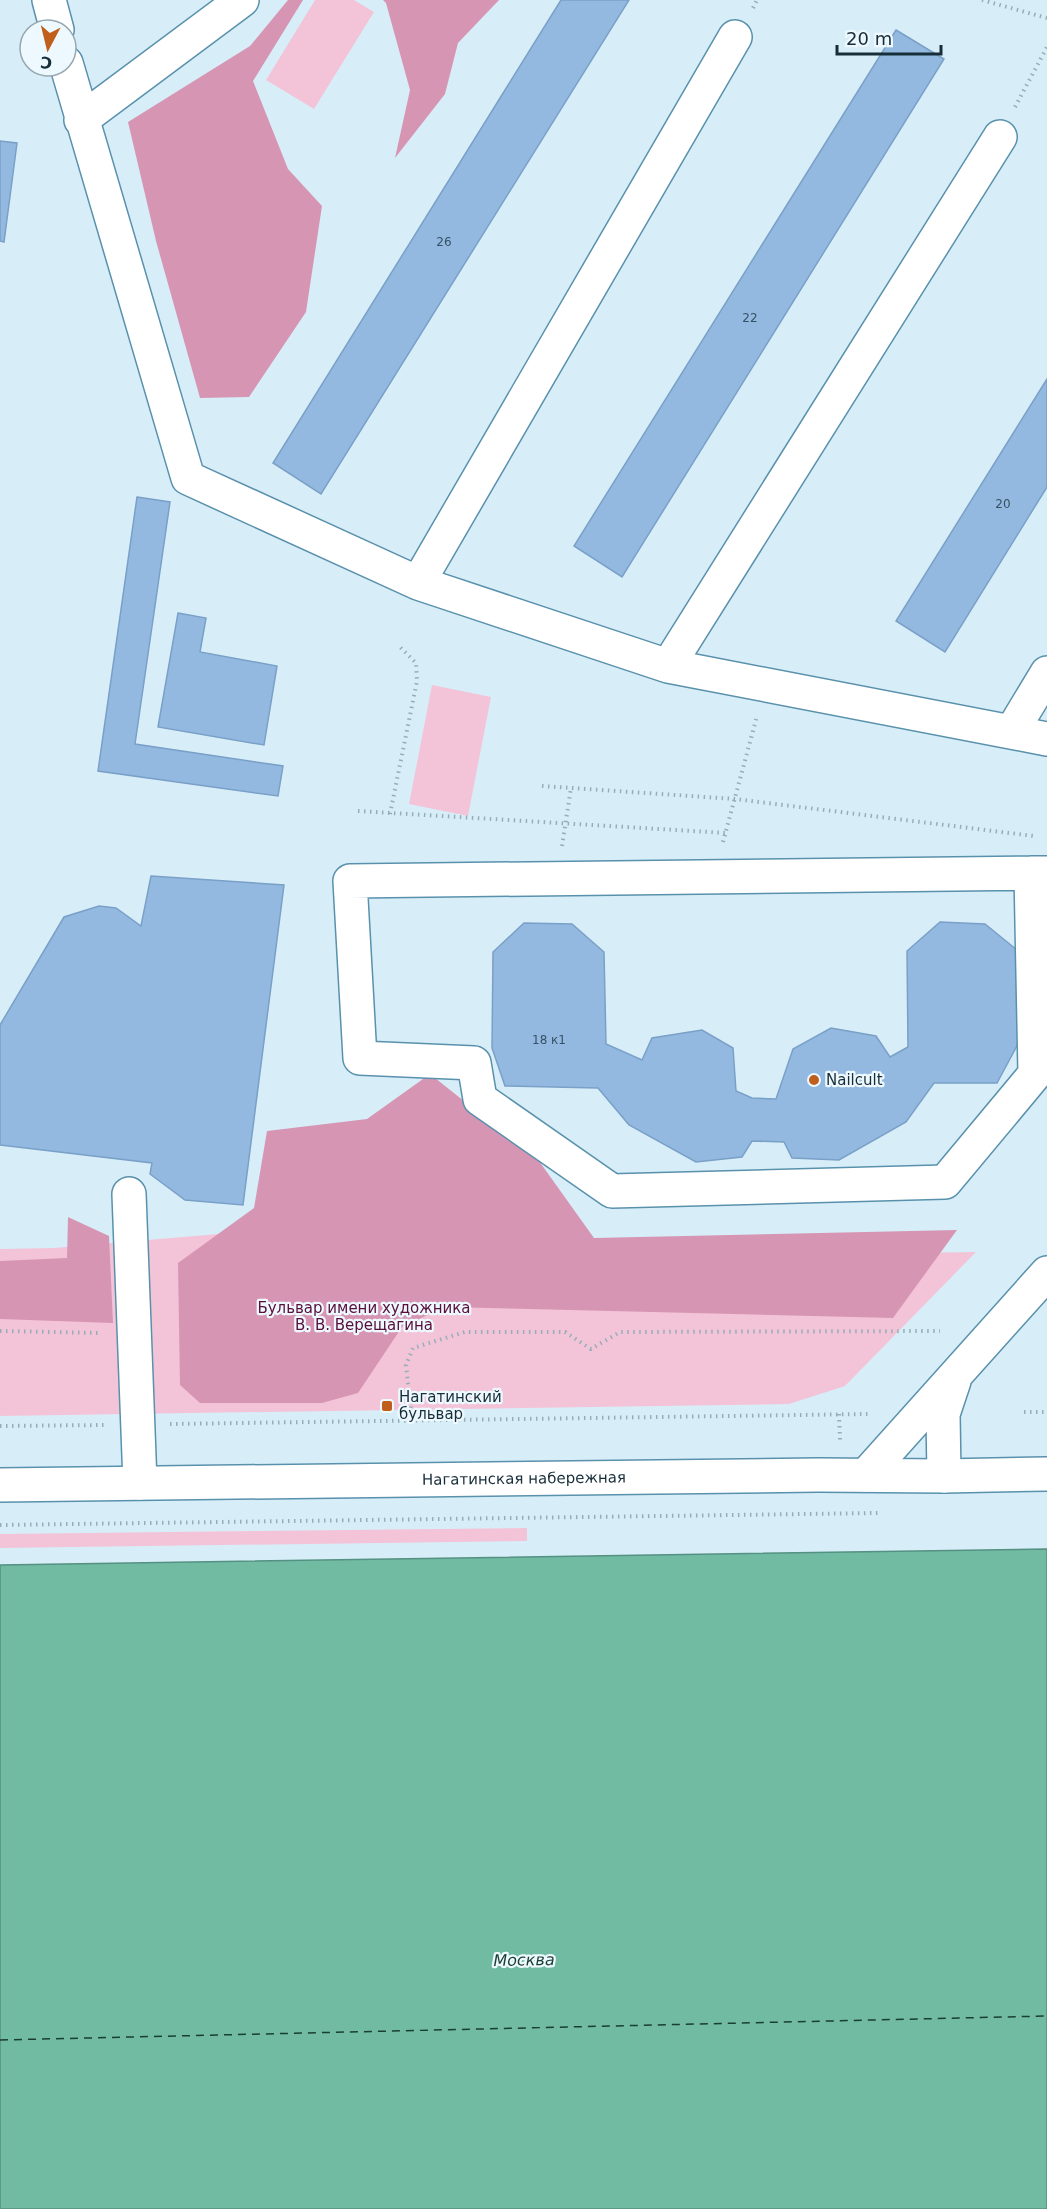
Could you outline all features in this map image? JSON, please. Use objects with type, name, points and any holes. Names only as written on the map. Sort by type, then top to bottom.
[{"type":"main road","points":[[49,0],[54,18]]},
{"type":"main road","points":[[81,120],[242,0]]},
{"type":"main road","points":[[418,583],[735,37]]},
{"type":"main road","points":[[70,78],[188,478],[418,583],[668,666],[1047,739]]},
{"type":"main road","points":[[668,666],[1000,137]]},
{"type":"main road","points":[[1012,731],[1047,673]]},
{"type":"main road","points":[[1039,873],[1035,1074],[945,1182],[612,1191],[480,1099],[474,1063],[360,1058],[350,881],[557,879],[1039,873]]},
{"type":"main road","points":[[129,1194],[140,1483]]},
{"type":"main road","points":[[866,1475],[1047,1273]]},
{"type":"main road","points":[[944,1476],[943,1414],[956,1376]]},
{"type":"main road","name":"Нагатинская набережная","points":[[0,1485],[1047,1474]]},
{"type":"path","points":[[982,0],[1047,18]]},
{"type":"path","points":[[1000,137],[1047,47]]},
{"type":"path","points":[[390,814],[417,681],[416,663],[399,646]]},
{"type":"path","points":[[714,877],[766,684]]},
{"type":"path","points":[[542,786],[735,799],[1035,836]]},
{"type":"path","points":[[557,879],[571,788]]},
{"type":"path","points":[[358,811],[726,833]]},
{"type":"path","points":[[0,1330],[115,1334],[135,1340]]},
{"type":"path","points":[[412,1420],[406,1365],[413,1347],[465,1332],[565,1332],[591,1349],[620,1332],[940,1331]]},
{"type":"path","points":[[1024,1412],[1047,1412]]},
{"type":"path","points":[[0,1426],[868,1414]]},
{"type":"path","points":[[0,1525],[879,1513]]},
{"type":"green space","points":[[288,0],[303,0],[253,81],[288,169],[322,206],[306,312],[249,397],[200,398],[156,241],[128,122],[250,46]]},
{"type":"green space","points":[[315,0],[354,0],[374,12],[314,109],[266,80]]},
{"type":"green space","points":[[383,0],[499,0],[458,43],[445,94],[395,158],[410,90],[386,3]]},
{"type":"green space","points":[[432,685],[491,697],[468,816],[409,804]]},
{"type":"green space","points":[[430,1074],[539,1161],[594,1238],[957,1230],[893,1318],[445,1307],[402,1327],[358,1393],[322,1403],[200,1403],[180,1385],[178,1263],[254,1208],[267,1131],[367,1119]]},
{"type":"green space","points":[[68,1217],[109,1236],[113,1323],[0,1319],[0,1261],[67,1258]]},
{"type":"green space","name":"Бульвар имени художника В. В. Верещагина","points":[[383,1220],[466,1259],[976,1252],[845,1386],[789,1404],[0,1416],[0,1249],[54,1248]]},
{"type":"green space","points":[[527,1528],[527,1541],[0,1548],[0,1534]]},
{"type":"water","name":"Москва","points":[[1047,1549],[1047,2209],[0,2209],[0,1565]]},
{"type":"building","points":[[561,0],[629,0],[321,494],[273,463]]},
{"type":"building","points":[[896,30],[944,59],[622,577],[574,546]]},
{"type":"building","points":[[0,141],[17,143],[4,242],[0,241]]},
{"type":"building","points":[[1047,379],[1047,487],[945,652],[896,621]]},
{"type":"building","points":[[137,497],[170,502],[135,744],[283,766],[278,796],[98,771]]},
{"type":"building","points":[[178,613],[206,618],[200,652],[277,666],[264,745],[158,727]]},
{"type":"building","points":[[151,876],[284,885],[243,1205],[185,1200],[150,1174],[152,1163],[0,1145],[0,1025],[64,917],[99,906],[116,908],[141,926]]},
{"type":"building","points":[[940,922],[985,924],[1017,950],[1019,1042],[997,1083],[934,1083],[906,1122],[839,1160],[792,1158],[784,1142],[752,1141],[742,1157],[696,1162],[629,1125],[598,1088],[505,1086],[492,1048],[493,952],[524,923],[572,924],[604,952],[606,1044],[642,1060],[652,1038],[702,1030],[733,1048],[736,1091],[752,1098],[776,1099],[793,1049],[831,1028],[876,1036],[890,1057],[908,1047],[907,951]]},
{"type":"ferry route","points":[[0,2040],[1047,2016]]},
{"type":"place","name":"Nailcult","points":[[814,1080]]},
{"type":"place","name":"Нагатинский бульвар","points":[[387,1406]]}]
